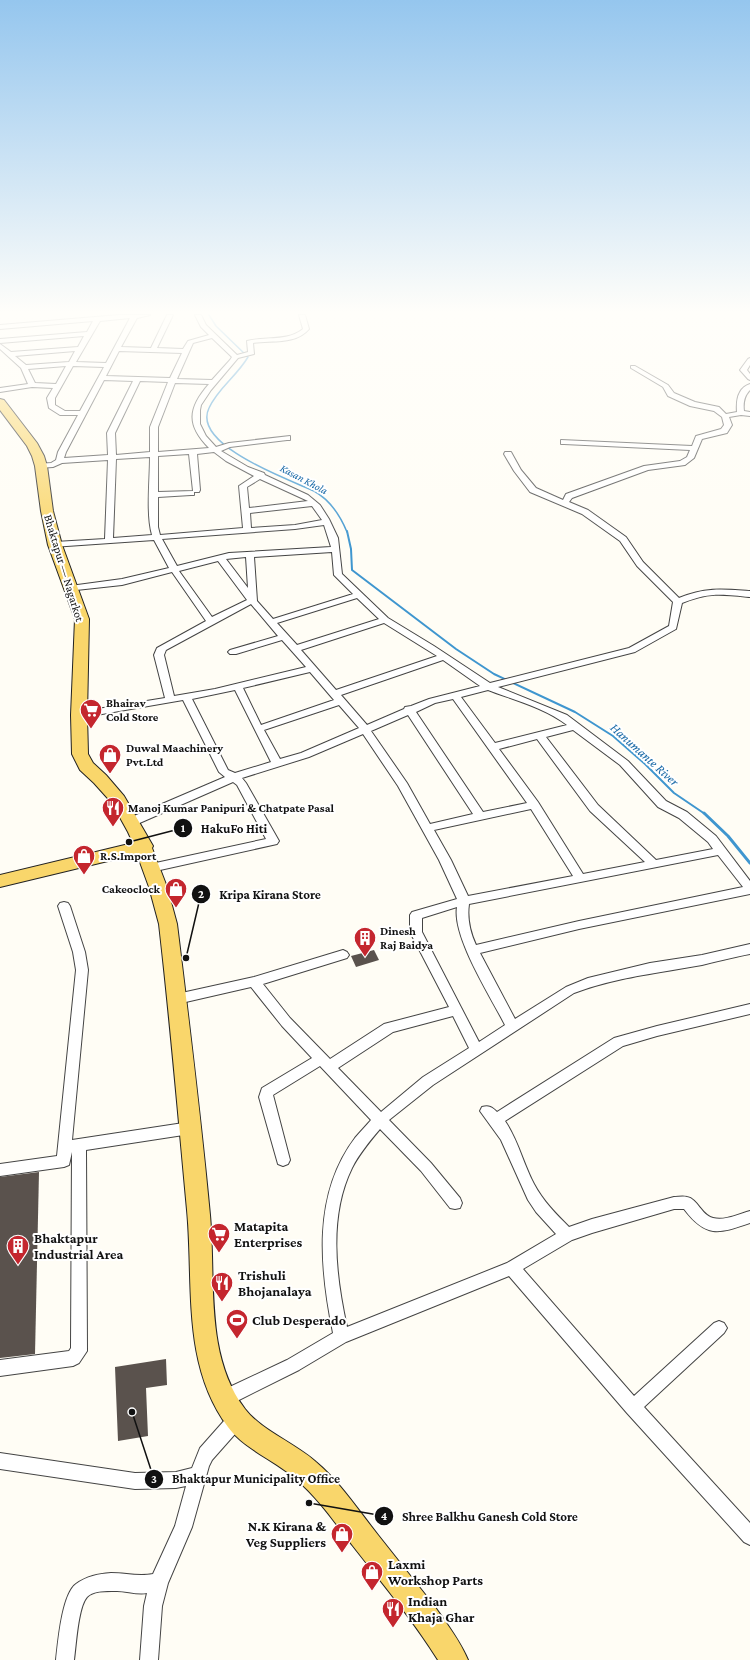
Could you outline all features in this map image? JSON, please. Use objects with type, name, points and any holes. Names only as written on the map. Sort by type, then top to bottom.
[{"type":"main road","name":"Bhaktapur — Nagarkot","points":[[0,402],[33,445],[41,466],[47,511],[55,544],[82,619],[79,715],[79,740],[82,759],[118,800],[144,846],[158,887],[168,924],[199,1217],[202,1299],[205,1333],[209,1356],[217,1385],[231,1409],[252,1433],[284,1453],[307,1471],[331,1497],[405,1590],[439,1636],[454,1660]]},
{"type":"main road","points":[[0,881],[144,846]]},
{"type":"street","points":[[54,392],[51,398],[52,406],[55,409],[63,413],[83,414]]},
{"type":"street","points":[[60,461],[62,452],[94,392]]},
{"type":"street","points":[[109,540],[112,457],[111,433],[131,392]]},
{"type":"street","points":[[168,392],[154,427],[153,495],[155,536],[175,569],[211,622]]},
{"type":"street","points":[[207,392],[196,408],[194,421],[203,438],[234,463],[302,495],[314,503],[326,522],[335,541],[336,570],[338,575],[385,620],[487,686],[563,717],[624,764],[662,804],[683,815],[705,832],[750,889],[579,925],[472,950]]},
{"type":"street","points":[[565,503],[569,496],[646,468],[682,463],[690,458],[699,438],[724,431],[728,425],[725,416],[716,409],[693,404],[671,392]]},
{"type":"street","points":[[741,413],[740,397],[743,392]]},
{"type":"street","points":[[725,416],[741,413],[750,414]]},
{"type":"street","points":[[41,466],[53,465],[60,461],[193,452],[217,449],[229,445],[287,438]]},
{"type":"street","points":[[564,442],[694,448]]},
{"type":"street","points":[[153,495],[193,491],[193,452]]},
{"type":"street","points":[[508,454],[518,471],[533,490],[585,512],[623,539],[640,564],[678,602]]},
{"type":"street","points":[[247,530],[242,486],[261,475]]},
{"type":"street","points":[[245,512],[314,503]]},
{"type":"street","points":[[55,544],[295,527],[326,522]]},
{"type":"street","points":[[70,589],[122,582],[220,558],[336,548]]},
{"type":"street","points":[[250,555],[253,601]]},
{"type":"street","points":[[220,558],[253,601],[365,729],[403,785],[427,828],[464,901],[462,913],[466,937],[513,1027]]},
{"type":"street","points":[[678,602],[697,594],[718,591],[750,594]]},
{"type":"street","points":[[272,622],[359,595]]},
{"type":"street","points":[[170,699],[159,655],[162,648],[253,601]]},
{"type":"street","points":[[131,822],[234,777],[305,755],[409,709],[454,694],[632,650],[672,627],[678,602]]},
{"type":"street","points":[[295,649],[385,620]]},
{"type":"street","points":[[233,652],[284,637]]},
{"type":"street","points":[[258,728],[444,657]]},
{"type":"street","points":[[79,715],[238,687],[313,668]]},
{"type":"street","points":[[238,687],[277,764]]},
{"type":"street","points":[[454,694],[494,747],[534,805],[581,879]]},
{"type":"street","points":[[152,868],[272,841],[240,783],[234,777],[224,772],[186,696]]},
{"type":"street","points":[[409,709],[480,816]]},
{"type":"street","points":[[494,747],[575,726]]},
{"type":"street","points":[[539,735],[594,808],[653,863]]},
{"type":"street","points":[[427,828],[534,805]]},
{"type":"street","points":[[476,1050],[416,932],[416,915],[464,901],[581,879],[653,863],[721,851]]},
{"type":"street","points":[[0,1368],[73,1358],[79,1351],[71,1146],[82,970],[79,952],[64,906]]},
{"type":"street","points":[[341,1337],[330,1283],[330,1230],[333,1203],[342,1173],[349,1159],[366,1133],[428,1081],[570,990],[650,968],[702,960],[750,949]]},
{"type":"street","points":[[177,999],[254,982],[343,955]]},
{"type":"street","points":[[254,982],[286,1022],[426,1167],[455,1203]]},
{"type":"street","points":[[567,1235],[539,1206],[528,1186],[505,1133],[492,1115],[619,1042],[657,1031],[750,1009]]},
{"type":"street","points":[[282,1160],[266,1097],[267,1092],[390,1028],[456,1010]]},
{"type":"street","points":[[71,1146],[190,1128]]},
{"type":"street","points":[[0,1170],[64,1161],[71,1146]]},
{"type":"street","points":[[149,1660],[153,1606],[159,1582],[183,1527],[206,1454],[231,1409],[293,1365],[341,1337],[512,1268],[567,1235],[592,1226],[674,1203],[687,1202],[702,1220],[716,1225],[727,1225],[750,1217]]},
{"type":"street","points":[[512,1268],[633,1407],[750,1536]]},
{"type":"street","points":[[633,1407],[719,1328]]},
{"type":"street","points":[[0,1461],[135,1481],[176,1480],[199,1474]]},
{"type":"street","points":[[65,1660],[73,1606],[81,1591],[96,1582],[117,1582],[141,1586],[159,1582]]},
{"type":"building","name":"Dinesh Raj Baidya","points":[[374,950],[379,960],[356,967],[351,956]]},
{"type":"building","name":"Bhaktapur Industrial Area","points":[[39,1172],[35,1354],[0,1358],[0,1177]]},
{"type":"building","points":[[166,1359],[167,1385],[146,1388],[148,1436],[118,1441],[115,1367]]},
{"type":"waterway","name":"Kasan Khola","points":[[218,392],[209,408],[207,422],[214,435],[228,448],[265,470],[320,495],[334,508],[347,532]]},
{"type":"waterway","name":"Hanumante River","points":[[347,531],[351,549],[352,570],[456,649],[494,674],[575,712],[613,736],[645,764],[674,793],[705,814]]},
{"type":"waterway","name":"Hanumante River","points":[[704,813],[728,836],[750,863]]},
{"type":"place","name":"Bhairav Cold Store","points":[[91,730]]},
{"type":"place","name":"Duwal Maachinery Pvt.Ltd","points":[[110,774]]},
{"type":"place","name":"Manoj Kumar Panipuri & Chatpate Pasal","points":[[113,828]]},
{"type":"place","name":"HakuFo Hiti","points":[[129,842]]},
{"type":"place","name":"R.S.Import","points":[[84,876]]},
{"type":"place","name":"Cakeoclock","points":[[176,908]]},
{"type":"place","name":"Kripa Kirana Store","points":[[186,958]]},
{"type":"place","name":"Dinesh Raj Baidya","points":[[365,958]]},
{"type":"place","name":"Matapita Enterprises","points":[[219,1254]]},
{"type":"place","name":"Bhaktapur Industrial Area","points":[[18,1266]]},
{"type":"place","name":"Trishuli Bhojanalaya","points":[[222,1302]]},
{"type":"place","name":"Club Desperado","points":[[237,1340]]},
{"type":"place","name":"Bhaktapur Municipality Office","points":[[132,1412]]},
{"type":"place","name":"Shree Balkhu Ganesh Cold Store","points":[[309,1503]]},
{"type":"place","name":"N.K Kirana & Veg Suppliers","points":[[342,1554]]},
{"type":"place","name":"Laxmi Workshop Parts","points":[[372,1592]]},
{"type":"place","name":"Indian Khaja Ghar","points":[[393,1628]]}]
